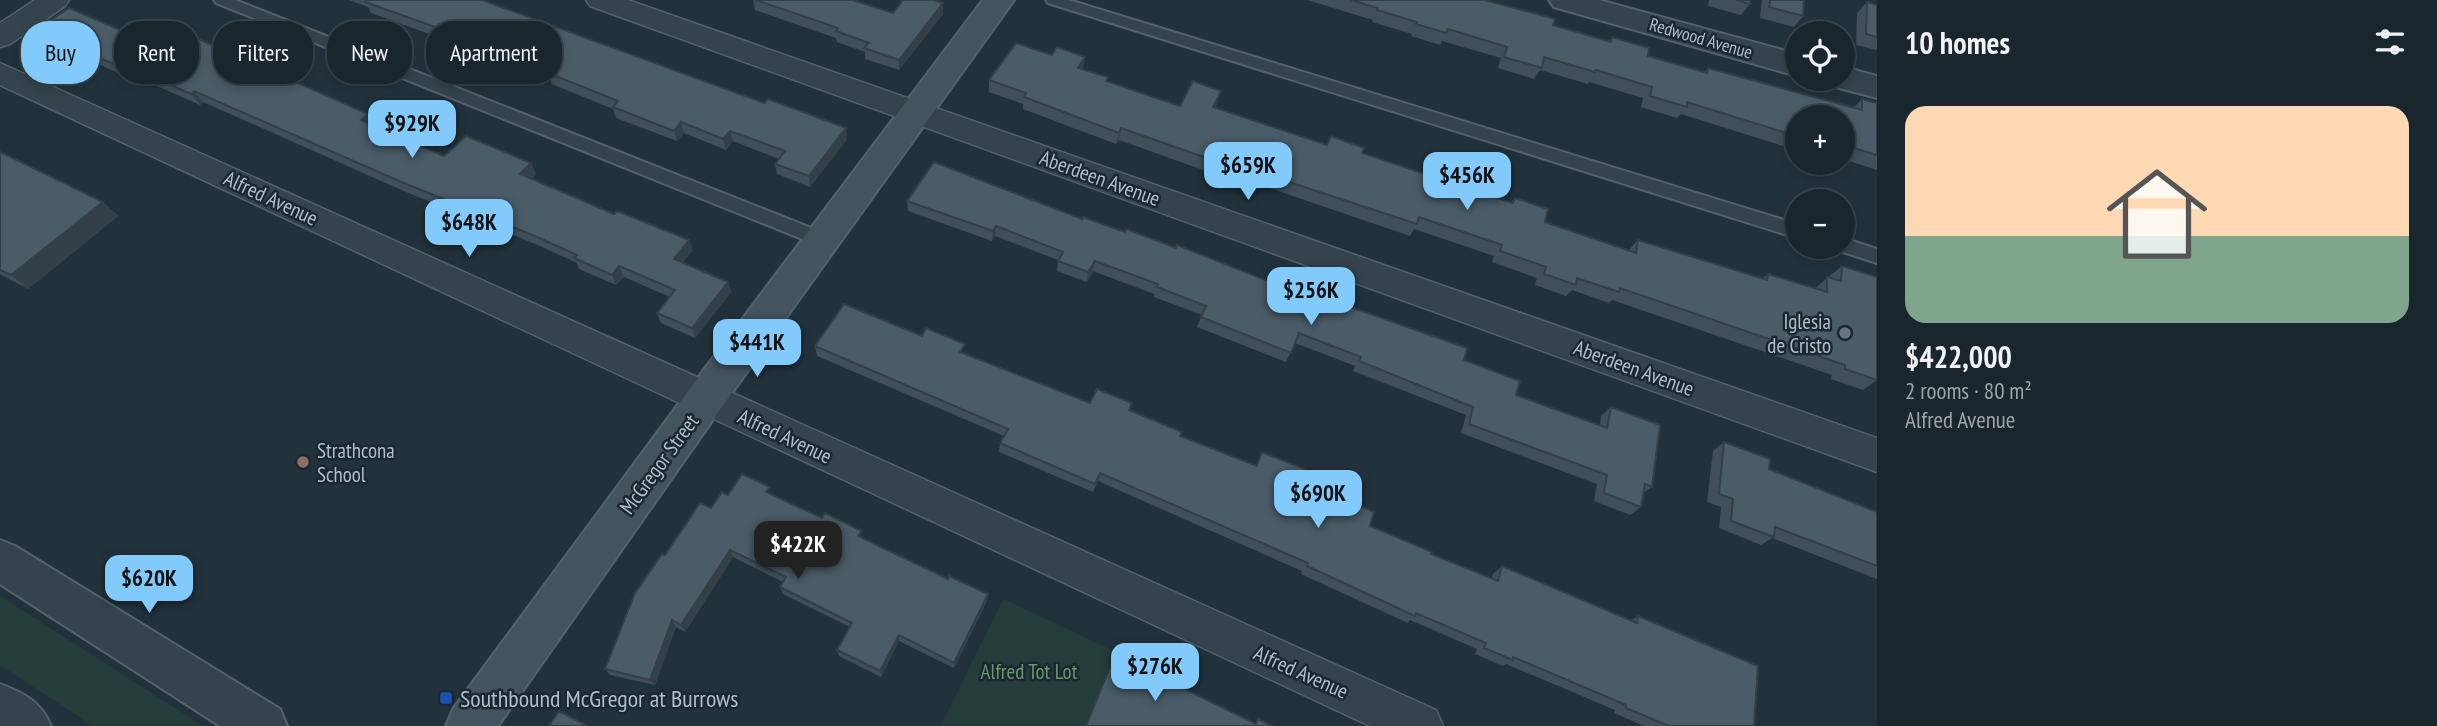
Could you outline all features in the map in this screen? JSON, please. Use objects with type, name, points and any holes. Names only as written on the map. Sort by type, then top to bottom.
[{"type":"main road","name":"McGregor Street","points":[[470,726],[705,399],[999,0]]},
{"type":"street","points":[[0,37],[55,0]]},
{"type":"street","name":"Aberdeen Avenue","points":[[600,0],[1877,455]]},
{"type":"street","name":"Redwood Avenue","points":[[1564,0],[1785,62]]},
{"type":"street","name":"Alfred Avenue","points":[[0,73],[1420,726]]},
{"type":"street","points":[[1855,81],[1877,87]]},
{"type":"street","points":[[0,560],[263,726]]},
{"type":"street","points":[[0,707],[27,726]]},
{"type":"lane","points":[[221,0],[823,240]]},
{"type":"lane","points":[[1053,0],[1785,227]]},
{"type":"lane","points":[[1855,249],[1877,256]]},
{"type":"green space","points":[[0,596],[203,726],[93,726],[0,665]]},
{"type":"green space","name":"Alfred Tot Lot","points":[[1003,599],[1118,653],[1087,726],[941,726]]},
{"type":"building","points":[[482,0],[539,21],[426,21],[426,24],[365,2]]},
{"type":"building","points":[[756,0],[853,0],[893,13],[903,0],[934,0],[943,3],[899,60],[864,48],[869,43],[836,31],[838,28]]},
{"type":"building","points":[[1351,0],[1485,0],[1555,19],[1553,25],[1611,42],[1612,37],[1649,48],[1648,56],[1707,73],[1708,68],[1844,105],[1785,105],[1785,133],[1687,102],[1687,107],[1650,96],[1652,87],[1596,70],[1595,72],[1544,57],[1542,68],[1504,57],[1507,47],[1448,29],[1446,33],[1416,24],[1417,22],[1377,10],[1378,8]]},
{"type":"building","points":[[1770,0],[1804,0],[1803,16],[1769,7]]},
{"type":"building","points":[[1867,2],[1877,5],[1877,37],[1866,34]]},
{"type":"building","points":[[69,8],[99,21],[49,21]]},
{"type":"building","points":[[100,21],[114,27],[114,64],[100,58]]},
{"type":"building","points":[[562,29],[764,103],[768,99],[846,128],[809,176],[775,164],[785,151],[730,131],[723,139],[681,122],[674,131],[613,107],[618,101],[562,79]]},
{"type":"building","points":[[199,39],[213,45],[213,84],[300,84],[368,114],[361,120],[444,156],[466,136],[531,163],[520,174],[614,214],[617,211],[689,240],[674,259],[728,282],[692,328],[657,313],[675,290],[619,266],[612,275],[535,236],[399,181],[194,91],[191,94],[168,84],[199,84]]},
{"type":"building","points":[[1016,43],[1052,55],[1057,47],[1085,57],[1078,68],[1108,77],[1106,81],[1180,106],[1193,81],[1221,91],[1213,107],[1327,145],[1331,136],[1364,148],[1362,153],[1513,203],[1515,198],[1548,209],[1545,222],[1636,253],[1638,240],[1767,280],[1768,274],[1827,292],[1827,277],[1841,281],[1842,266],[1877,277],[1877,380],[1845,369],[1845,365],[1620,288],[1619,292],[1577,278],[1576,285],[1544,274],[1546,267],[1500,251],[1502,245],[1419,217],[1417,224],[1225,161],[1224,164],[1121,128],[1119,133],[1024,97],[1026,93],[989,80]]},
{"type":"building","points":[[1862,99],[1877,103],[1877,155],[1855,149],[1855,108],[1862,110]]},
{"type":"building","points":[[0,152],[103,202],[11,275],[0,270]]},
{"type":"building","points":[[934,162],[1082,219],[1083,217],[1125,232],[1126,229],[1176,248],[1177,245],[1323,303],[1325,298],[1467,348],[1464,360],[1520,381],[1516,395],[1607,428],[1611,407],[1660,425],[1652,487],[1645,484],[1641,507],[1604,493],[1607,475],[1469,424],[1473,407],[1359,361],[1361,357],[1299,333],[1291,353],[1201,317],[1206,306],[1157,287],[1158,284],[1095,261],[1088,272],[1058,261],[1063,252],[996,226],[993,231],[907,201]]},
{"type":"building","points":[[844,304],[922,336],[926,328],[965,344],[960,352],[1090,403],[1097,389],[1132,403],[1129,410],[1182,432],[1180,436],[1257,466],[1262,452],[1304,469],[1300,482],[1374,512],[1370,526],[1498,581],[1502,566],[1637,623],[1638,616],[1758,666],[1754,726],[1669,726],[1513,657],[1513,660],[1484,648],[1486,643],[1416,613],[1415,616],[1307,566],[1308,563],[1100,473],[1095,484],[1000,443],[1008,429],[815,346]]},
{"type":"building","points":[[1724,442],[1770,459],[1769,469],[1877,512],[1877,566],[1775,527],[1774,537],[1731,521],[1733,499],[1719,494]]},
{"type":"building","points":[[742,474],[770,487],[766,492],[822,518],[825,513],[862,531],[858,536],[948,579],[949,576],[988,594],[954,663],[899,635],[880,671],[837,650],[852,623],[780,587],[786,577],[730,550],[681,625],[672,620],[650,680],[605,669],[635,593],[662,554],[665,555],[700,503],[711,508],[722,492],[728,495]]},
{"type":"building","points":[[1115,655],[1256,724],[1258,719],[1272,726],[1086,726]]},
{"type":"building","points":[[559,711],[587,726],[549,726]]},
{"type":"place","name":"Iglesia de Cristo","points":[[1845,333]]},
{"type":"place","name":"Strathcona School","points":[[303,462]]},
{"type":"place","name":"Southbound McGregor at Burrows","points":[[446,698]]}]
